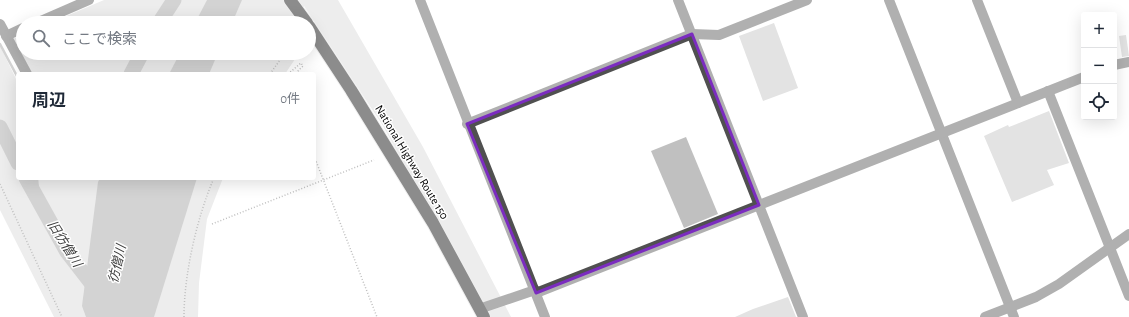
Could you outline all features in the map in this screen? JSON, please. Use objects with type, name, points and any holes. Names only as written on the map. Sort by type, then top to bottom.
[{"type":"highway","points":[[293,4],[302,16]]},
{"type":"highway","name":"National Highway Route 150","points":[[316,37],[351,90],[433,223],[482,313]]},
{"type":"street","points":[[52,16],[89,0]]},
{"type":"street","points":[[420,0],[467,124],[545,317]]},
{"type":"street","points":[[678,0],[803,317]]},
{"type":"street","points":[[467,124],[692,34],[719,35],[807,0]]},
{"type":"street","points":[[889,0],[1014,317]]},
{"type":"street","points":[[977,0],[1018,103]]},
{"type":"street","points":[[0,24],[16,54]]},
{"type":"street","points":[[6,36],[16,31]]},
{"type":"street","points":[[19,60],[26,72]]},
{"type":"street","points":[[1117,64],[1129,62]]},
{"type":"street","points":[[482,313],[1081,77]]},
{"type":"street","points":[[1048,91],[1129,296]]},
{"type":"street","points":[[986,317],[1036,297],[1059,284],[1129,234]]},
{"type":"path","points":[[271,72],[280,60]]},
{"type":"path","points":[[290,72],[301,63],[303,66],[297,72]]},
{"type":"path","points":[[212,224],[374,160]]},
{"type":"path","points":[[316,161],[377,317]]},
{"type":"path","points":[[184,317],[190,261],[199,222],[213,180]]},
{"type":"path","points":[[0,184],[62,317]]},
{"type":"highlighted area","points":[[692,34],[759,205],[536,293],[467,124]]},
{"type":"shaded area","points":[[104,0],[338,0],[423,147],[511,317],[489,317],[383,126],[316,24],[316,16],[311,16],[304,6],[300,16],[66,16]]},
{"type":"shaded area","points":[[16,38],[16,47],[12,39]]},
{"type":"shaded area","points":[[0,46],[16,79],[16,180],[222,180],[207,219],[199,283],[198,317],[54,317],[0,210]]},
{"type":"shaded area","points":[[23,60],[294,60],[286,72],[29,72]]},
{"type":"water","points":[[207,0],[242,0],[235,16],[199,16]]},
{"type":"water","points":[[176,60],[215,60],[210,72],[170,72]]},
{"type":"water","points":[[99,180],[196,180],[154,317],[86,317],[82,306]]},
{"type":"building","points":[[774,23],[798,88],[763,101],[739,36]]},
{"type":"building","points":[[1126,35],[1129,56],[1122,57],[1119,36]]},
{"type":"building","points":[[1049,111],[1069,163],[1047,170],[1054,185],[1012,202],[984,136],[1008,125],[1009,127]]},
{"type":"building","points":[[686,137],[718,214],[684,228],[651,151]]},
{"type":"building","points":[[788,297],[796,317],[735,317],[753,309]]},
{"type":"waterway","name":"彷僧川","points":[[164,16],[174,0]]},
{"type":"waterway","points":[[0,44],[16,74]]},
{"type":"waterway","name":"彷僧川","points":[[132,72],[138,60]]},
{"type":"waterway","name":"旧彷僧川","points":[[0,127],[16,159]]},
{"type":"waterway","name":"旧彷僧川","points":[[27,180],[67,252],[98,292]]},
{"type":"waterway","points":[[37,180],[39,205]]}]
